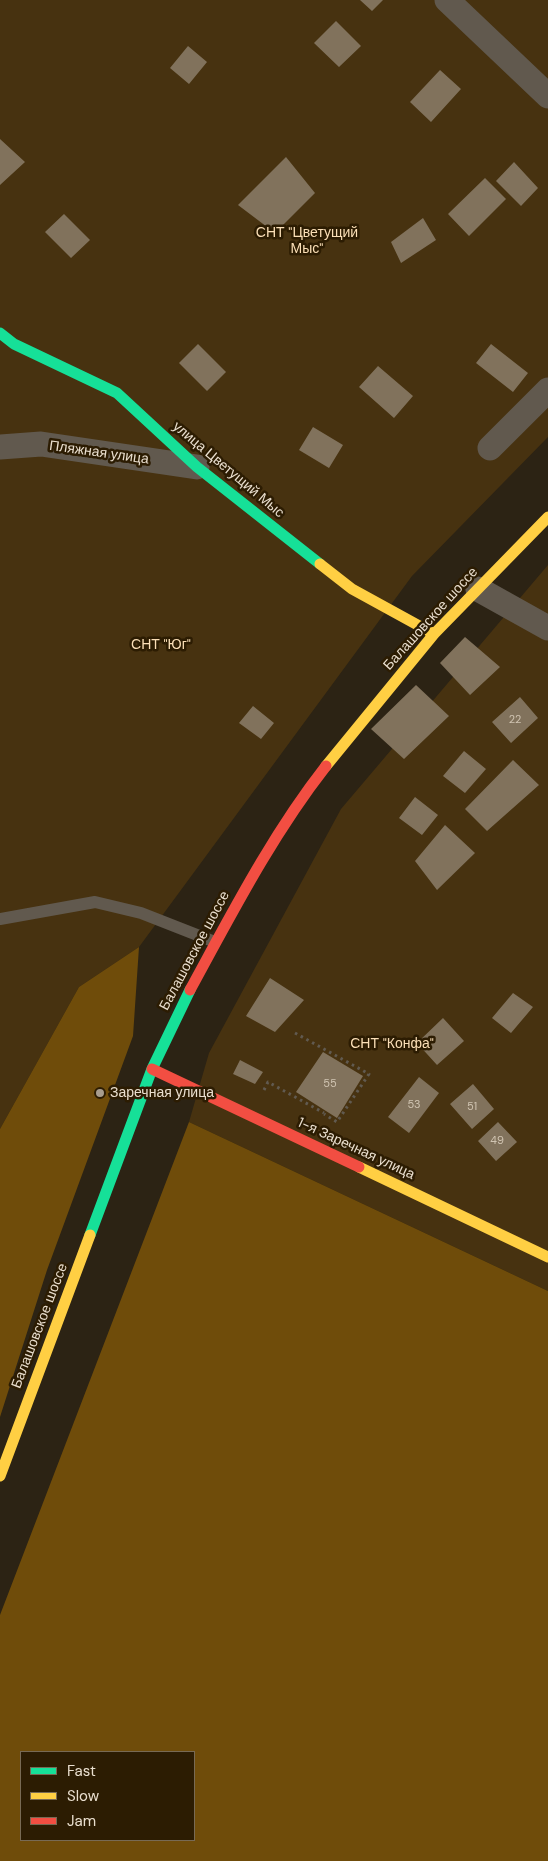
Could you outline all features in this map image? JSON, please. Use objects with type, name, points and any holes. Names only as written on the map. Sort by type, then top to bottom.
[{"type":"main road","name":"улица Цветущий Мыс","points":[[0,333],[14,344],[117,394],[197,467],[352,589],[434,634]]},
{"type":"main road","name":"Балашовское шоссе","points":[[0,1476],[152,1069],[215,942],[246,887],[302,797],[434,634],[548,517]]},
{"type":"main road","name":"1-я Заречная улица","points":[[152,1069],[548,1257]]},
{"type":"street","points":[[447,0],[548,96]]},
{"type":"street","points":[[490,448],[548,390]]},
{"type":"street","name":"Пляжная улица","points":[[0,447],[41,444],[197,467]]},
{"type":"street","points":[[478,590],[548,628]]},
{"type":"lane","points":[[0,918],[95,902],[142,912],[215,942]]},
{"type":"path","points":[[295,1033],[368,1074],[338,1122],[324,1113],[320,1120]]},
{"type":"green space","name":"СНТ \"Цветущий Мыс\"","points":[[0,0],[548,0],[548,437],[412,576],[139,947],[79,987],[0,1129]]},
{"type":"green space","name":"СНТ \"Конфа\"","points":[[548,565],[548,1291],[189,1122],[209,1053],[341,809]]},
{"type":"shaded area","points":[[139,947],[133,1036],[47,1270],[0,1417],[0,1129],[79,987]]},
{"type":"shaded area","points":[[189,1122],[548,1291],[548,1861],[0,1861],[0,1615]]},
{"type":"building","points":[[360,0],[383,0],[372,11]]},
{"type":"building","points":[[336,21],[361,46],[339,67],[314,43]]},
{"type":"building","points":[[188,46],[207,62],[189,84],[170,68]]},
{"type":"building","points":[[440,70],[461,89],[431,122],[410,102]]},
{"type":"building","points":[[0,139],[25,162],[0,185]]},
{"type":"building","points":[[286,157],[315,193],[275,233],[238,205]]},
{"type":"building","points":[[514,162],[538,188],[521,206],[496,181]]},
{"type":"building","points":[[485,178],[506,199],[469,236],[448,214]]},
{"type":"building","points":[[64,214],[90,240],[71,258],[45,232]]},
{"type":"building","points":[[423,218],[436,240],[401,263],[391,242]]},
{"type":"building","points":[[198,344],[226,372],[207,391],[179,363]]},
{"type":"building","points":[[491,344],[528,373],[513,392],[476,363]]},
{"type":"building","points":[[378,366],[413,396],[394,418],[359,387]]},
{"type":"building","points":[[313,427],[343,445],[329,468],[299,450]]},
{"type":"building","points":[[465,637],[500,667],[470,695],[440,663]]},
{"type":"building","points":[[416,685],[449,716],[404,759],[371,729]]},
{"type":"building","points":[[520,697],[538,718],[511,743],[492,722]]},
{"type":"building","points":[[253,706],[274,723],[261,739],[239,723]]},
{"type":"building","points":[[464,751],[486,769],[465,793],[443,776]]},
{"type":"building","points":[[513,760],[539,785],[487,831],[465,809]]},
{"type":"building","points":[[415,797],[438,815],[422,835],[399,818]]},
{"type":"building","points":[[445,825],[475,853],[437,890],[415,861]]},
{"type":"building","points":[[270,978],[304,1000],[275,1032],[246,1016]]},
{"type":"building","points":[[513,993],[533,1007],[511,1033],[492,1018]]},
{"type":"building","points":[[443,1018],[464,1041],[437,1065],[417,1043]]},
{"type":"building","points":[[323,1052],[363,1076],[337,1118],[296,1092]]},
{"type":"building","points":[[240,1060],[263,1072],[255,1084],[233,1074]]},
{"type":"building","points":[[419,1077],[439,1093],[409,1133],[388,1117]]},
{"type":"building","points":[[473,1084],[494,1109],[472,1129],[450,1104]]},
{"type":"building","points":[[498,1122],[517,1142],[496,1161],[478,1141]]},
{"type":"traffic: fast","points":[[0,333],[14,344],[117,393],[197,467],[320,564]]},
{"type":"traffic: fast","points":[[90,1235],[152,1069],[190,990]]},
{"type":"traffic: slow","points":[[326,766],[434,634],[548,517]]},
{"type":"traffic: slow","points":[[320,564],[352,589],[434,634]]},
{"type":"traffic: slow","points":[[359,1167],[548,1257]]},
{"type":"traffic: slow","points":[[0,1476],[90,1235]]},
{"type":"traffic: jam","points":[[190,990],[270,847],[306,792],[326,766]]},
{"type":"traffic: jam","points":[[152,1069],[359,1167]]},
{"type":"place","name":"Заречная улица","points":[[100,1093]]},
{"type":"park label","name":"СНТ \"Юг\"","points":[[161,645]]}]
